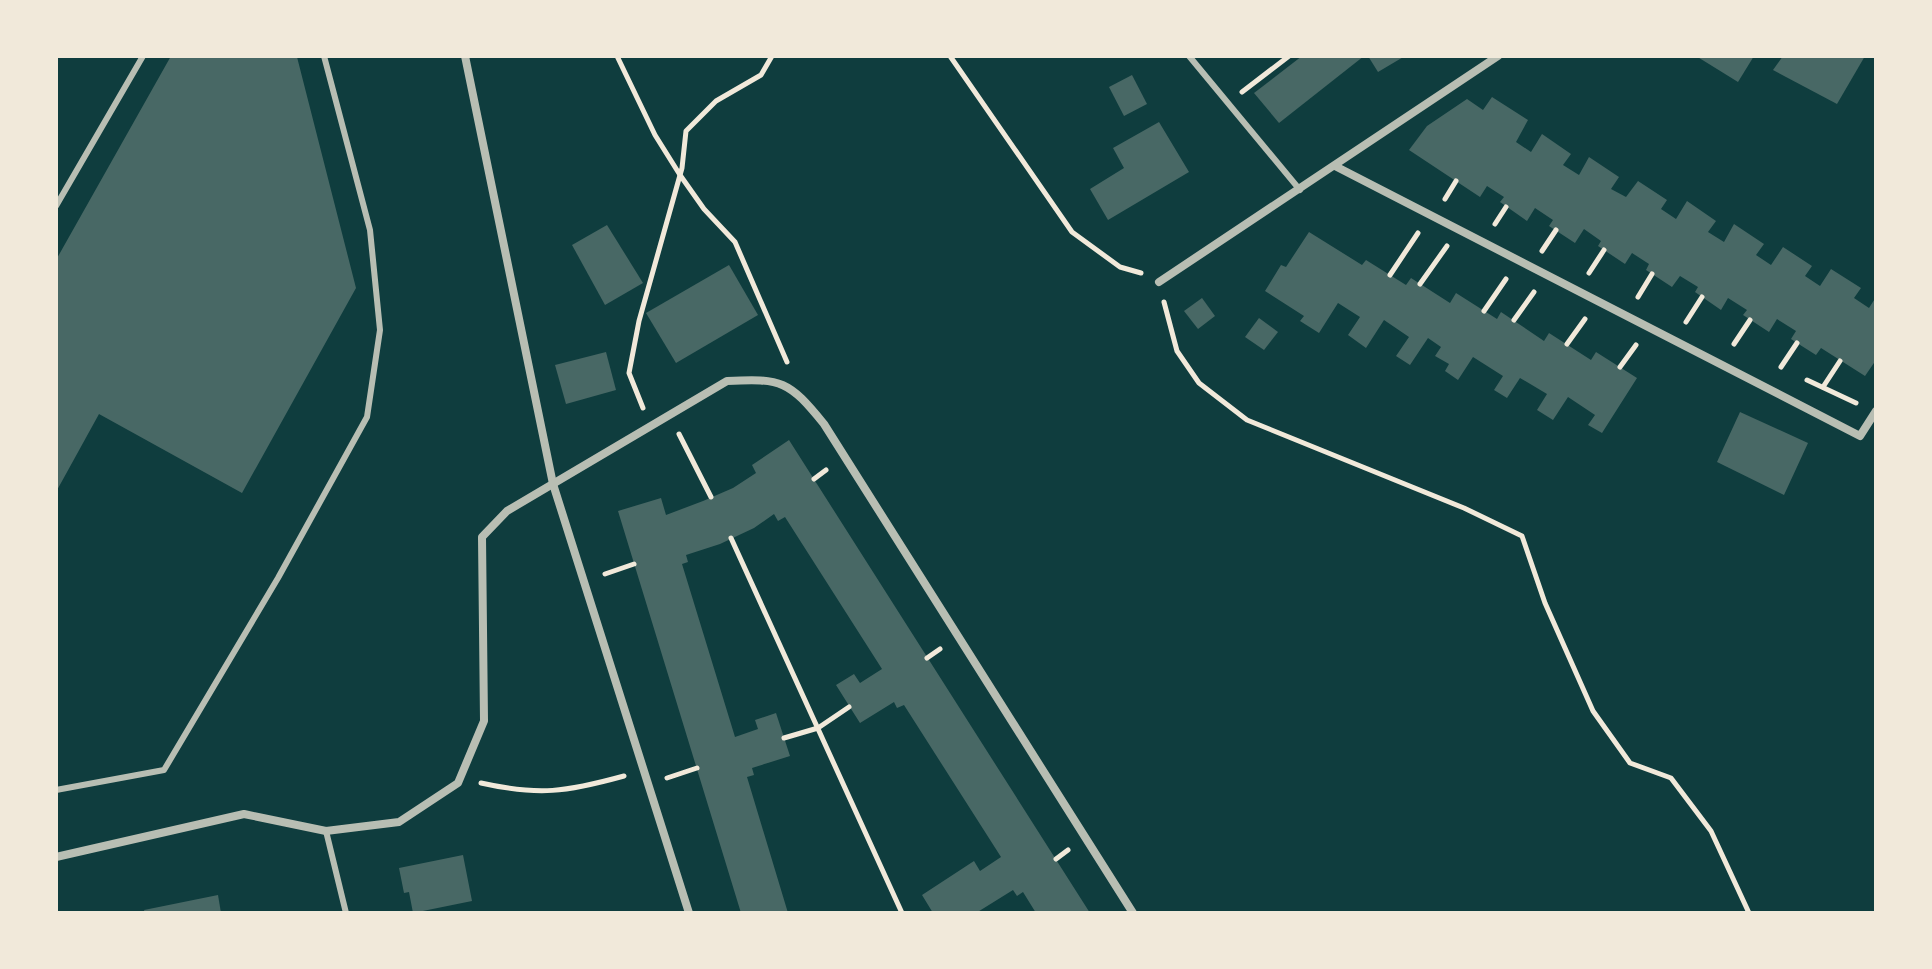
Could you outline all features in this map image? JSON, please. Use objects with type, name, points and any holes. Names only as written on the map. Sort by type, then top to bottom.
[{"type":"street","points":[[465,56],[553,484],[689,913]]},
{"type":"street","points":[[1159,282],[1498,56]]},
{"type":"street","points":[[1335,166],[1860,436],[1876,411]]},
{"type":"street","points":[[56,857],[244,814],[326,831],[399,822],[458,783],[484,721],[482,537],[507,511],[727,381],[767,379],[799,393],[824,424],[1133,913]]},
{"type":"lane","points":[[56,206],[143,56]]},
{"type":"lane","points":[[56,790],[164,770],[278,578],[367,417],[380,330],[370,230],[324,56]]},
{"type":"lane","points":[[1189,56],[1300,190]]},
{"type":"lane","points":[[326,831],[346,913]]},
{"type":"path","points":[[617,56],[655,135],[680,175],[704,209],[735,242],[799,393]]},
{"type":"path","points":[[651,426],[629,373],[639,321],[680,175],[686,131],[716,101],[761,75],[772,56]]},
{"type":"path","points":[[950,56],[1072,232],[1120,267],[1153,276],[1159,282],[1177,351],[1199,383],[1247,420],[1464,508],[1522,536],[1545,603],[1593,711],[1630,763],[1671,778],[1711,831],[1749,913]]},
{"type":"path","points":[[1227,103],[1289,56]]},
{"type":"path","points":[[1442,204],[1456,181]]},
{"type":"path","points":[[1504,234],[1492,228],[1506,207]]},
{"type":"path","points":[[1390,275],[1430,215]]},
{"type":"path","points":[[1420,284],[1458,229]]},
{"type":"path","points":[[1541,252],[1556,230]]},
{"type":"path","points":[[1529,246],[1553,257]]},
{"type":"path","points":[[1588,274],[1604,250]]},
{"type":"path","points":[[1484,311],[1519,261]]},
{"type":"path","points":[[1577,268],[1601,280]]},
{"type":"path","points":[[1637,298],[1652,274]]},
{"type":"path","points":[[1514,320],[1546,275]]},
{"type":"path","points":[[1625,292],[1650,304]]},
{"type":"path","points":[[1686,322],[1702,297]]},
{"type":"path","points":[[1674,316],[1698,327]]},
{"type":"path","points":[[1734,344],[1750,320]]},
{"type":"path","points":[[1722,339],[1745,350]]},
{"type":"path","points":[[1781,367],[1797,343]]},
{"type":"path","points":[[1769,361],[1863,407]]},
{"type":"path","points":[[1823,387],[1840,361]]},
{"type":"path","points":[[670,415],[711,497]]},
{"type":"path","points":[[731,538],[902,913]]},
{"type":"path","points":[[584,581],[634,564]]},
{"type":"path","points":[[784,738],[818,728],[849,707]]},
{"type":"path","points":[[460,779],[521,792],[573,790],[644,770]]},
{"type":"building","points":[[171,56],[297,57],[356,288],[242,493],[99,414],[56,492],[56,260]]},
{"type":"building","points":[[1302,56],[1364,56],[1279,123],[1254,93]]},
{"type":"building","points":[[1368,56],[1405,56],[1378,72]]},
{"type":"building","points":[[1696,56],[1754,56],[1738,82]]},
{"type":"building","points":[[1783,56],[1865,56],[1837,104],[1773,70]]},
{"type":"building","points":[[1132,75],[1147,104],[1124,116],[1109,87]]},
{"type":"building","points":[[1492,97],[1528,120],[1516,142],[1531,152],[1542,134],[1571,154],[1563,165],[1579,175],[1589,157],[1619,177],[1611,189],[1626,197],[1638,181],[1667,200],[1661,209],[1676,219],[1687,201],[1716,221],[1708,232],[1724,242],[1734,224],[1764,244],[1756,255],[1771,265],[1783,247],[1812,266],[1805,276],[1820,286],[1831,269],[1861,288],[1854,298],[1869,308],[1876,297],[1876,360],[1865,376],[1821,348],[1816,355],[1797,343],[1791,339],[1796,331],[1777,319],[1769,332],[1743,315],[1747,310],[1728,298],[1721,310],[1695,292],[1698,287],[1680,276],[1672,287],[1646,270],[1649,264],[1632,253],[1625,264],[1598,246],[1601,241],[1584,229],[1575,243],[1549,226],[1553,220],[1535,208],[1527,221],[1500,202],[1504,197],[1487,186],[1480,197],[1409,150],[1427,126],[1467,99],[1483,110]]},
{"type":"building","points":[[1159,122],[1189,172],[1108,220],[1090,189],[1124,168],[1113,148]]},
{"type":"building","points":[[607,225],[643,283],[605,305],[572,245]]},
{"type":"building","points":[[1309,232],[1362,265],[1366,260],[1406,285],[1411,278],[1450,303],[1456,293],[1497,319],[1501,312],[1544,341],[1549,333],[1591,360],[1596,352],[1637,378],[1602,433],[1588,425],[1595,415],[1568,397],[1553,420],[1537,410],[1547,394],[1520,378],[1507,398],[1494,390],[1503,376],[1473,357],[1458,380],[1445,371],[1449,364],[1435,356],[1441,347],[1428,338],[1410,365],[1396,356],[1409,337],[1384,320],[1366,348],[1348,335],[1360,317],[1338,303],[1319,333],[1300,321],[1304,316],[1265,291],[1281,265],[1286,267]]},
{"type":"building","points":[[729,265],[758,315],[676,363],[646,313]]},
{"type":"building","points":[[1202,298],[1215,316],[1198,329],[1184,311]]},
{"type":"building","points":[[1259,318],[1278,332],[1264,350],[1245,337]]},
{"type":"building","points":[[606,352],[616,390],[566,404],[555,365]]},
{"type":"building","points":[[1740,412],[1808,443],[1784,495],[1717,462]]},
{"type":"building","points":[[789,440],[1090,913],[1036,913],[1023,892],[1017,896],[1013,890],[976,913],[933,913],[922,895],[974,861],[980,871],[1001,857],[904,705],[897,708],[894,702],[860,723],[836,685],[854,674],[860,683],[882,669],[785,517],[778,521],[774,514],[754,528],[720,544],[686,555],[688,562],[682,564],[735,737],[758,729],[755,720],[776,713],[790,756],[752,768],[754,775],[747,777],[788,913],[741,913],[618,511],[661,498],[666,515],[703,501],[733,488],[756,473],[752,465]]},
{"type":"building","points":[[463,855],[472,901],[413,913],[409,892],[404,893],[399,868]]},
{"type":"building","points":[[218,895],[221,913],[145,913],[144,910]]}]
